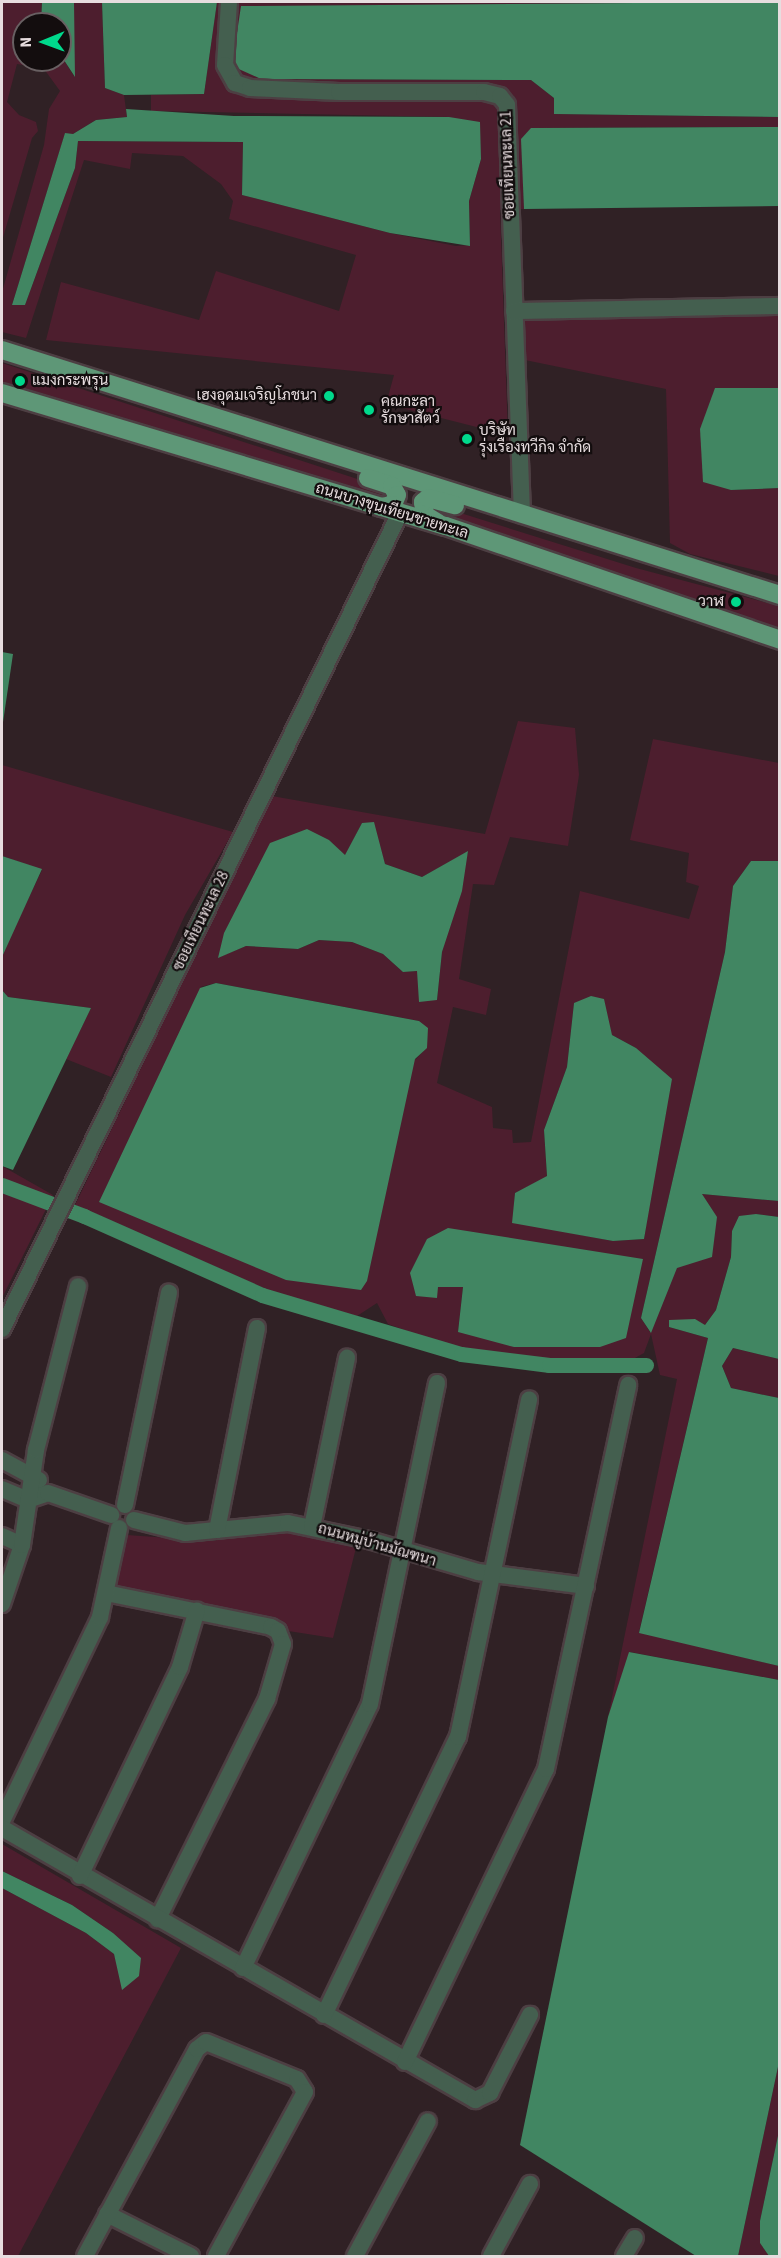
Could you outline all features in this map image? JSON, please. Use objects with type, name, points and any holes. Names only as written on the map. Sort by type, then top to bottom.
[{"type":"main road","points":[[2,350],[84,378],[780,595]]},
{"type":"main road","points":[[84,378],[236,435],[392,486],[397,495],[393,505],[381,507]]},
{"type":"main road","name":"ถนนบางขุนเทียนชายทะเล","points":[[2,393],[439,524],[780,640]]},
{"type":"main road","points":[[439,524],[422,509],[428,498],[650,566],[706,572]]},
{"type":"street","name":"ซอยเทียนทะเล 21","points":[[229,2],[225,37],[227,73],[235,82],[250,88],[484,92],[500,96],[507,105],[522,515]]},
{"type":"street","points":[[514,311],[780,306]]},
{"type":"street","name":"ซอยเทียนทะเล 28","points":[[2,1329],[400,513]]},
{"type":"street","points":[[2,1604],[22,1545],[31,1474],[78,1286]]},
{"type":"street","points":[[2,1821],[100,1617],[121,1521],[134,1512],[125,1505],[170,1293]]},
{"type":"street","points":[[217,1530],[257,1328]]},
{"type":"street","points":[[312,1527],[347,1358]]},
{"type":"street","points":[[243,1968],[370,1704],[437,1383]]},
{"type":"street","points":[[405,2062],[546,1769],[627,1385]]},
{"type":"street","points":[[324,2015],[458,1737],[530,1400]]},
{"type":"street","name":"ถนนหมู่บ้านมัณฑนา","points":[[2,1460],[31,1474],[48,1493],[121,1521],[177,1532],[217,1530],[260,1523],[312,1527],[492,1574],[586,1586]]},
{"type":"street","points":[[2,1489],[28,1500],[48,1493]]},
{"type":"street","points":[[2,1536],[22,1545]]},
{"type":"street","points":[[106,1593],[198,1610],[271,1627],[278,1631],[283,1644],[267,1699],[158,1919]]},
{"type":"street","points":[[80,1876],[180,1667],[198,1610]]},
{"type":"street","points":[[2,1828],[80,1876],[475,2100],[482,2100],[490,2093],[530,2015]]},
{"type":"street","points":[[85,2256],[197,2049],[206,2042],[297,2079],[305,2092],[216,2256]]},
{"type":"street","points":[[355,2256],[428,2121]]},
{"type":"street","points":[[492,2256],[530,2184]]},
{"type":"street","points":[[107,2214],[191,2256]]},
{"type":"street","points":[[624,2256],[635,2238]]},
{"type":"shaded area","points":[[2,2],[42,2],[42,12],[12,12],[12,72],[15,72],[7,102],[19,115],[36,122],[38,131],[32,138],[2,241]]},
{"type":"shaded area","points":[[42,2],[74,2],[75,77],[72,72],[72,12],[42,12]]},
{"type":"shaded area","points":[[74,2],[102,2],[105,88],[124,95],[127,117],[96,120],[73,134],[65,134],[12,305],[25,305],[75,168],[78,141],[243,142],[242,195],[390,233],[456,246],[470,245],[469,201],[481,159],[449,117],[151,111],[151,95],[204,94],[217,2],[779,2],[672,5],[261,79],[531,80],[554,98],[554,114],[779,117],[779,127],[532,128],[522,139],[524,209],[500,210],[508,435],[386,404],[394,375],[46,340],[61,282],[199,320],[216,271],[339,311],[356,255],[229,219],[233,201],[221,184],[183,156],[132,153],[130,169],[84,160],[26,338],[2,332],[2,292],[44,145],[49,109],[60,91],[46,72],[71,72],[74,76]]},
{"type":"shaded area","points":[[102,2],[217,2],[204,94],[124,95],[105,88]]},
{"type":"shaded area","points":[[779,2],[779,117],[554,114],[554,98],[531,80],[261,79],[232,66],[241,6]]},
{"type":"shaded area","points":[[126,109],[234,116],[449,117],[480,122],[481,159],[469,201],[470,246],[390,233],[242,195],[243,142],[78,141],[75,168],[25,305],[12,305],[65,133],[73,134],[96,120],[127,117]]},
{"type":"shaded area","points":[[779,127],[779,206],[524,209],[521,139],[531,128]]},
{"type":"shaded area","points":[[779,311],[779,388],[715,389],[731,490],[779,488],[779,576],[690,554],[670,543],[666,389],[525,360],[524,316]]},
{"type":"shaded area","points":[[2,363],[388,489],[387,499],[2,386]]},
{"type":"shaded area","points":[[715,388],[779,388],[779,488],[731,490],[703,482],[700,429]]},
{"type":"shaded area","points":[[435,505],[636,568],[779,606],[779,628],[493,535],[431,512]]},
{"type":"shaded area","points":[[2,652],[13,654],[2,729]]},
{"type":"shaded area","points":[[518,721],[575,728],[579,775],[568,846],[510,837],[494,885],[473,884],[459,979],[491,989],[486,1015],[453,1007],[437,1083],[492,1107],[493,1128],[512,1130],[513,1143],[531,1142],[580,891],[689,919],[699,886],[686,882],[689,853],[630,840],[653,739],[779,763],[779,861],[751,861],[733,886],[725,952],[641,1318],[650,1332],[702,1194],[779,1201],[779,1217],[756,1214],[732,1231],[731,1257],[716,1310],[705,1325],[669,1327],[708,1338],[639,1632],[779,1666],[779,1680],[630,1652],[608,1717],[677,1379],[660,1375],[651,1334],[644,1353],[633,1359],[545,1361],[443,1344],[388,1324],[377,1303],[357,1316],[275,1293],[75,1205],[272,796],[485,834]],"holes":[[[362,823],[377,838],[385,864],[422,877],[468,852],[442,952],[437,1000],[417,971],[403,972],[383,954],[352,942],[319,940],[298,949],[246,946],[219,957],[329,840],[345,856]],[[216,983],[419,1021],[427,1047],[416,1059],[200,987]],[[574,1003],[612,1035],[636,1048],[650,1199],[644,1239],[613,1241],[513,1222],[515,1193],[547,1177],[544,1130],[567,1067]],[[643,1260],[458,1332],[463,1287],[438,1287]]]},
{"type":"shaded area","points":[[2,765],[233,832],[185,915],[111,1077],[66,1059],[91,1008],[8,997],[2,990],[2,954],[42,870],[2,856]]},
{"type":"shaded area","points":[[374,822],[385,864],[422,877],[468,851],[462,891],[442,952],[437,1000],[419,1002],[417,971],[403,972],[383,954],[352,942],[319,940],[298,949],[246,946],[218,958],[224,933],[270,843],[307,829],[329,840],[345,855],[362,823]]},
{"type":"shaded area","points":[[2,856],[42,869],[2,957]]},
{"type":"shaded area","points":[[751,861],[779,861],[779,1201],[702,1194],[717,1217],[712,1257],[677,1268],[651,1333],[641,1318],[725,952],[733,886]]},
{"type":"shaded area","points":[[216,983],[419,1021],[428,1028],[427,1048],[415,1059],[367,1281],[361,1290],[286,1280],[99,1202],[200,988]]},
{"type":"shaded area","points":[[2,990],[8,997],[91,1008],[13,1170],[2,1166]]},
{"type":"shaded area","points":[[591,996],[604,999],[612,1035],[636,1048],[672,1079],[644,1239],[613,1241],[512,1223],[515,1193],[547,1176],[544,1130],[567,1067],[574,1003]]},
{"type":"shaded area","points":[[2,1166],[53,1195],[2,1298]]},
{"type":"shaded area","points":[[756,1214],[779,1217],[779,1359],[733,1348],[722,1366],[731,1388],[779,1398],[779,1666],[639,1633],[708,1338],[669,1327],[669,1320],[695,1319],[705,1325],[716,1310],[731,1257],[732,1231],[739,1216]]},
{"type":"shaded area","points":[[448,1228],[643,1259],[626,1338],[600,1347],[514,1347],[458,1332],[463,1287],[438,1287],[437,1298],[416,1296],[410,1273],[427,1239]]},
{"type":"shaded area","points":[[733,1348],[779,1359],[779,1398],[731,1388],[722,1366]]},
{"type":"shaded area","points":[[285,1529],[356,1548],[333,1638],[282,1630],[117,1590],[113,1585],[122,1541],[127,1535],[211,1541]]},
{"type":"shaded area","points":[[629,1652],[779,1680],[779,2062],[738,2256],[696,2256],[520,2145],[608,1717]]},
{"type":"shaded area","points":[[2,1844],[181,1948],[18,2256],[2,2256],[2,1888],[86,1933],[114,1954],[120,1975],[139,1976],[113,1933],[72,1905],[2,1871]]},
{"type":"shaded area","points":[[2,1871],[72,1905],[113,1933],[141,1958],[139,1976],[122,1990],[114,1954],[86,1933],[2,1888]]},
{"type":"shaded area","points":[[779,2062],[779,2131],[760,2221],[760,2243],[769,2256],[738,2256]]},
{"type":"shaded area","points":[[779,2131],[779,2256],[769,2256],[760,2243],[760,2221]]},
{"type":"waterway","points":[[2,1185],[84,1216],[262,1295],[461,1354],[549,1365],[646,1365]]},
{"type":"place","name":"แมงกระพรุน","points":[[20,381]]},
{"type":"place","name":"เฮงอุดมเจริญโภชนา","points":[[329,396]]},
{"type":"place","name":"คุณกะลา รักษาสัตว์","points":[[369,410]]},
{"type":"place","name":"บริษัท รุ่งเรืองทวีกิจ จำกัด","points":[[467,439]]},
{"type":"place","name":"วาฬ","points":[[736,602]]}]
